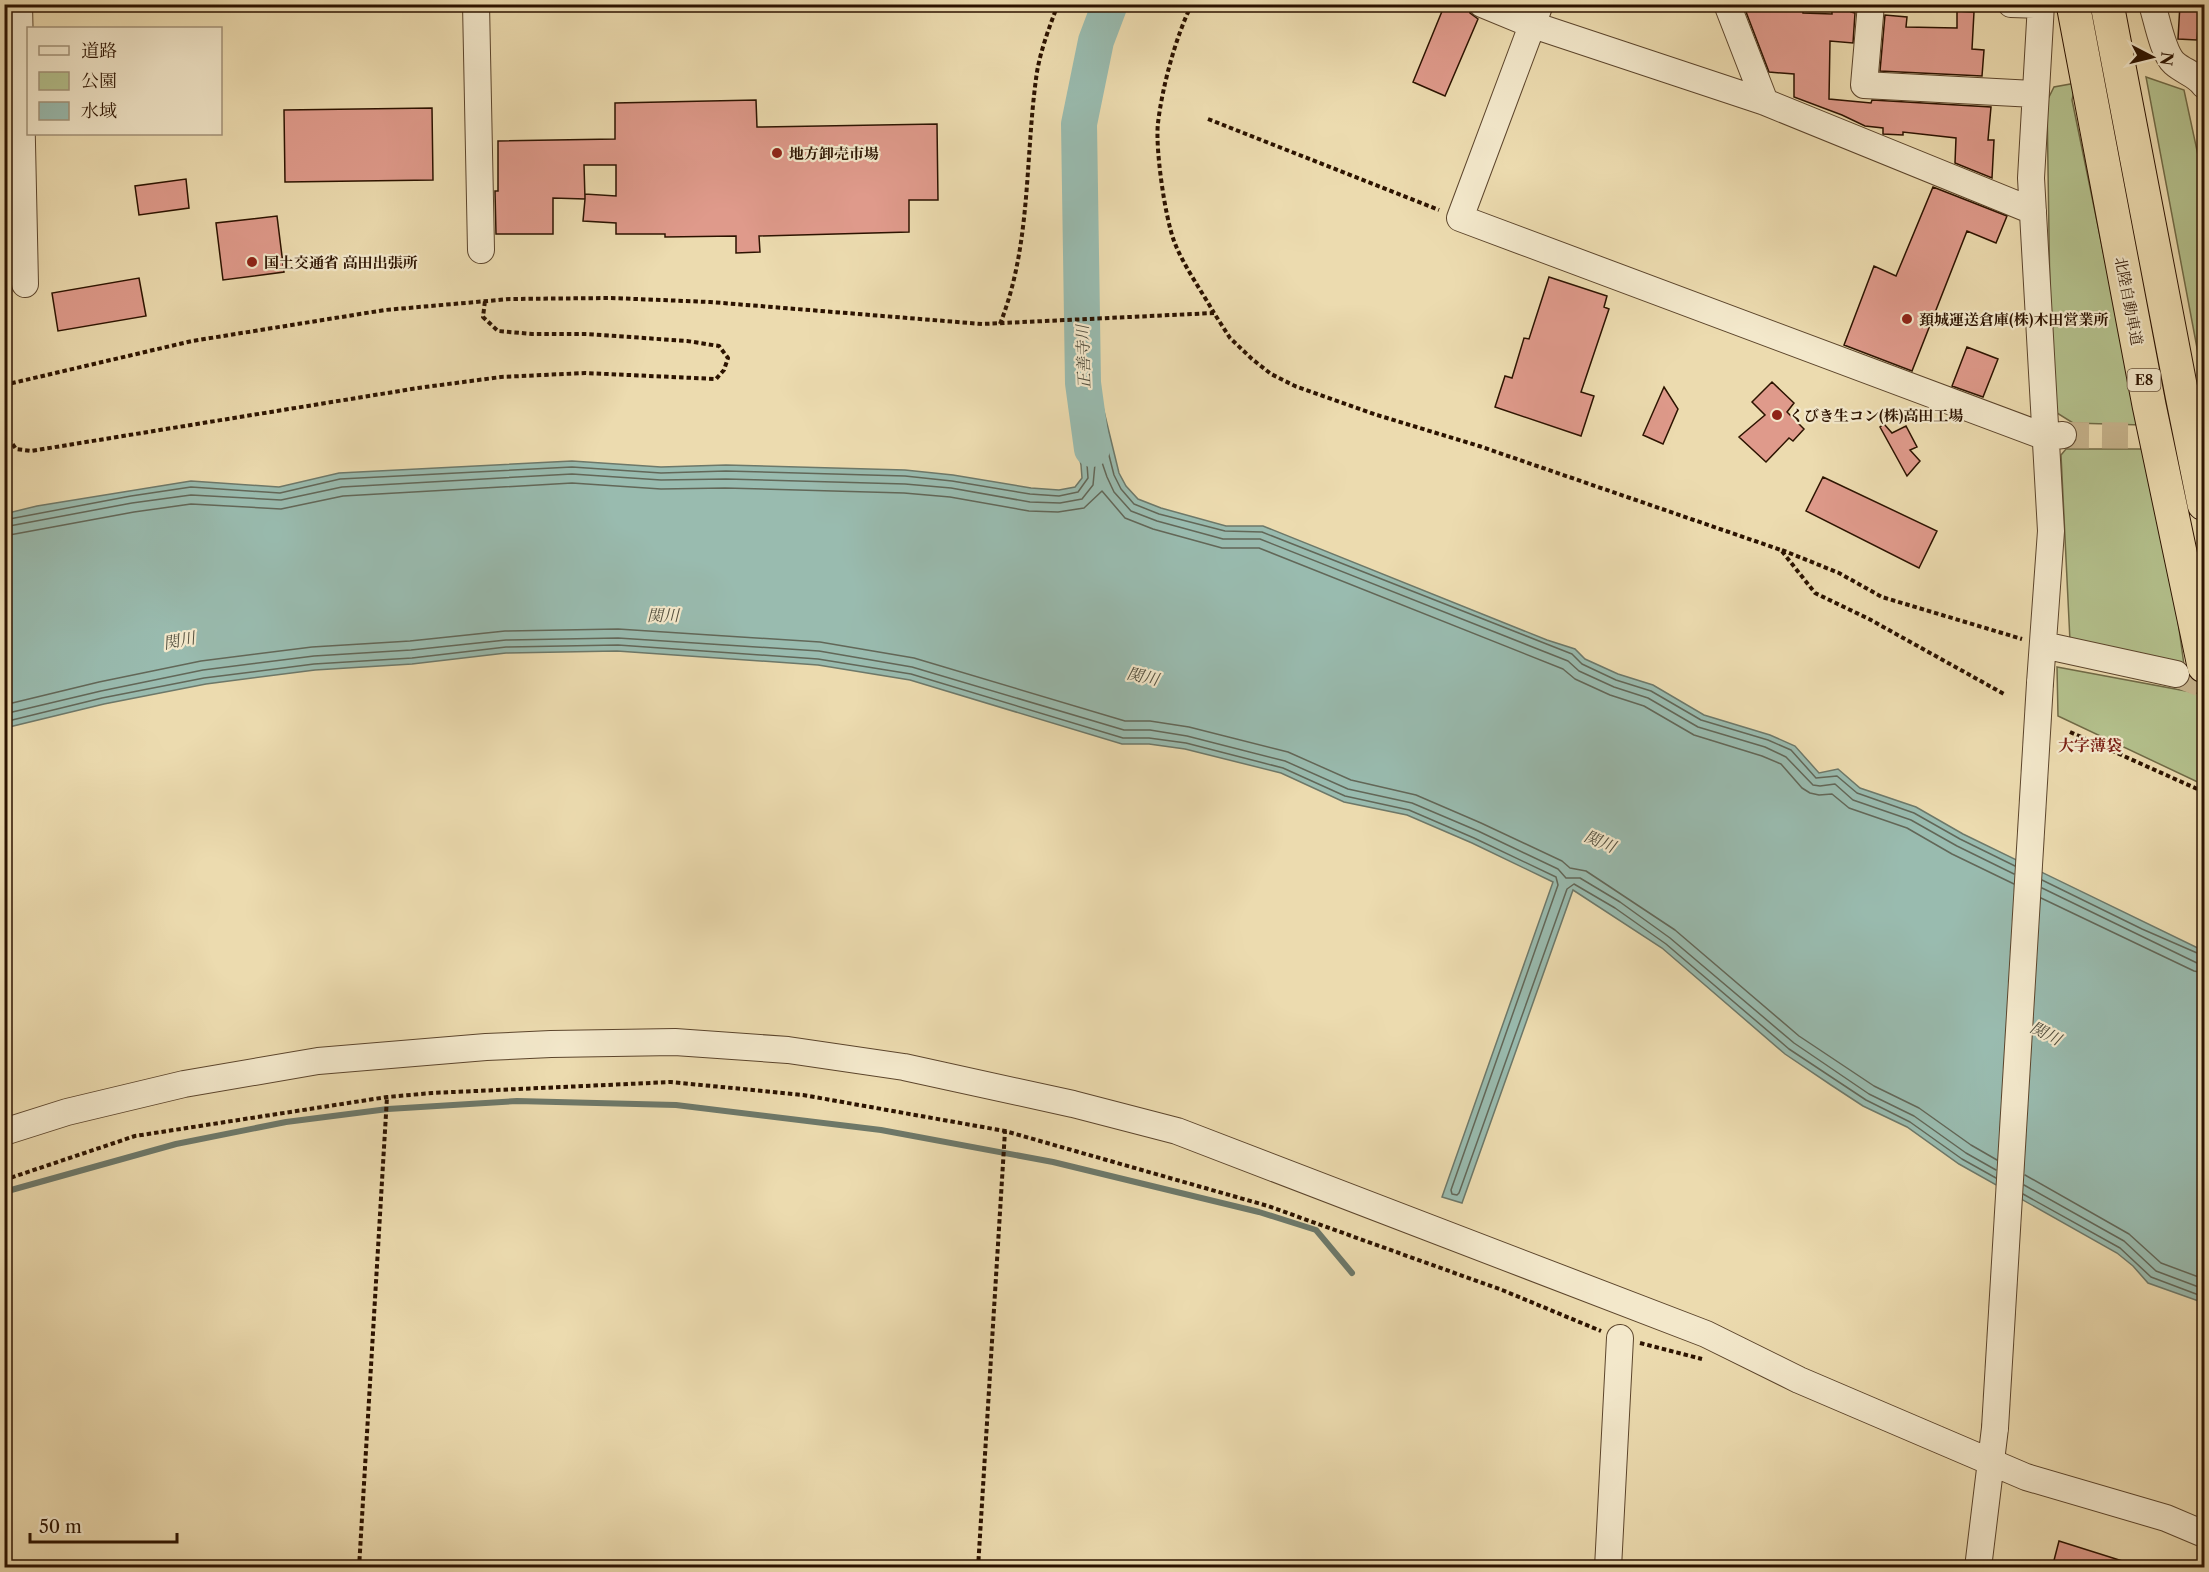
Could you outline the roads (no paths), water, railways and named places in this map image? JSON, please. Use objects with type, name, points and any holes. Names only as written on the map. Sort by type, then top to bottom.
[{"type":"highway","name":"北陸自動車道","points":[[2073,4],[2149,405],[2190,670]]},
{"type":"highway","name":"E8","points":[[2107,4],[2121,87],[2205,504]]},
{"type":"street","points":[[19,4],[25,284]]},
{"type":"street","points":[[476,4],[481,250]]},
{"type":"street","points":[[1482,4],[1537,15],[1765,102],[2032,211]]},
{"type":"street","points":[[1727,4],[1765,102]]},
{"type":"street","points":[[1871,4],[1864,85],[2035,94]]},
{"type":"street","points":[[1978,1568],[1995,1428],[2051,531],[2054,436],[2032,211],[2031,178],[2041,5],[2011,4]]},
{"type":"street","points":[[2152,4],[2168,58],[2199,77],[2205,85]]},
{"type":"street","points":[[1537,15],[1460,218],[2054,436]]},
{"type":"street","points":[[2043,645],[2190,670]]},
{"type":"street","points":[[4,1132],[67,1112],[184,1084],[318,1061],[486,1047],[675,1042],[788,1050],[904,1067],[1073,1104],[1177,1131],[1706,1334],[1799,1380],[2026,1477],[2166,1518],[2205,1534]]},
{"type":"street","points":[[1608,1568],[1620,1338]]},
{"type":"water","name":"関川","points":[[1101,399],[1119,473],[1126,486],[1138,499],[1161,508],[1226,526],[1263,526],[1547,640],[1575,649],[1585,659],[1618,674],[1653,685],[1704,715],[1770,735],[1795,746],[1819,773],[1838,769],[1860,788],[1916,807],[1963,834],[2204,951],[2204,1303],[2148,1283],[2117,1253],[1959,1164],[1907,1127],[1863,1106],[1785,1054],[1662,948],[1573,890],[1462,1203],[1442,1197],[1553,882],[1407,815],[1344,802],[1281,773],[1185,749],[1149,744],[1122,744],[910,680],[818,665],[617,651],[506,653],[412,664],[315,670],[206,684],[104,704],[5,728],[4,514],[37,506],[191,481],[279,487],[339,473],[572,461],[661,467],[726,465],[905,470],[1059,490],[1075,487],[1082,478],[1069,404]]},
{"type":"waterway","name":"正善寺川","points":[[1092,449],[1083,383],[1079,124],[1096,41],[1110,4]]},
{"type":"waterway","points":[[4,1192],[176,1144],[286,1122],[388,1109],[517,1101],[676,1105],[881,1130],[1053,1162],[1259,1212],[1316,1230],[1352,1273]]},
{"type":"tunnel","points":[[2063,435],[2174,436]]},
{"type":"tunnel","points":[[2176,674],[2204,685]]},
{"type":"place","name":"地方卸売市場","points":[[777,153]]},
{"type":"place","name":"国土交通省 高田出張所","points":[[252,262]]},
{"type":"place","name":"頚城運送倉庫(株)木田営業所","points":[[1907,319]]},
{"type":"place","name":"くびき生コン(株)高田工場","points":[[1777,415]]},
{"type":"district","name":"大字薄袋","points":[[2090,745]]}]
